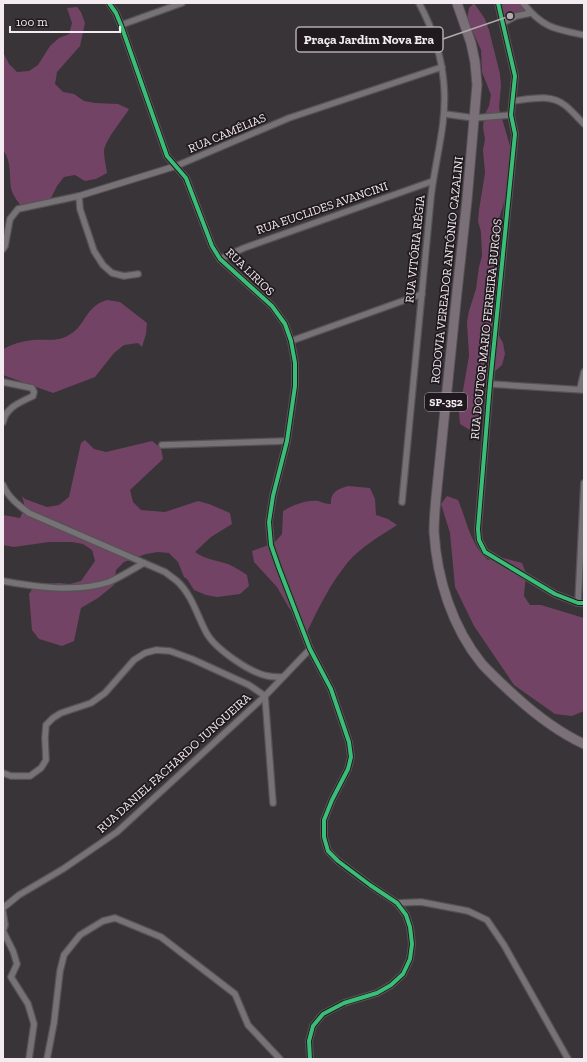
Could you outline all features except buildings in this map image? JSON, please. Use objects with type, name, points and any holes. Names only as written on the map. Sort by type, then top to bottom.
[{"type":"main road","name":"RODOVIA VEREADOR ANTÔNIO CAZALINI","points":[[457,3],[471,43],[475,62],[477,85],[467,200],[456,292],[436,498],[434,530],[437,561],[445,595],[455,620],[467,642],[482,663],[498,681],[530,709],[555,728],[584,744]]},
{"type":"street","name":"RUA LIRIOS","points":[[109,3],[116,13],[121,25],[167,156],[186,178],[212,246],[220,259],[272,306],[285,324],[291,341],[295,362],[295,386],[287,441],[273,496],[269,522],[271,545],[279,568],[310,649],[331,689],[349,742],[351,757],[348,769],[332,800],[324,820],[324,837],[328,851],[338,861],[397,903]]},
{"type":"street","points":[[121,25],[182,3]]},
{"type":"street","name":"RUA VITÓRIA RÉGIA","points":[[402,502],[433,181],[445,114],[442,67],[439,53],[427,18],[419,3]]},
{"type":"street","name":"RUA DOUTOR MARIO FERREIRA BURGOS","points":[[498,3],[514,76],[511,115],[515,134],[490,384],[478,529],[479,540],[485,552],[555,594],[581,603]]},
{"type":"street","points":[[523,3],[535,18],[557,30],[584,35]]},
{"type":"street","points":[[503,24],[516,16],[531,13]]},
{"type":"street","name":"RUA CAMÉLIAS","points":[[3,249],[5,246],[10,219],[18,209],[79,196],[176,166],[289,118],[442,67]]},
{"type":"street","points":[[513,101],[535,98],[551,98],[564,104],[584,124]]},
{"type":"street","points":[[445,114],[474,118],[511,115]]},
{"type":"street","name":"RUA EUCLIDES AVANCINI","points":[[220,259],[244,248],[433,181]]},
{"type":"street","points":[[79,196],[80,209],[94,251],[103,265],[112,273],[124,276],[138,274]]},
{"type":"street","points":[[291,341],[422,294]]},
{"type":"street","points":[[490,384],[582,389],[584,372]]},
{"type":"street","points":[[3,382],[32,388],[34,392],[33,396],[12,407],[4,415],[3,422]]},
{"type":"street","points":[[162,445],[287,441]]},
{"type":"street","points":[[581,603],[584,483]]},
{"type":"street","points":[[3,485],[6,492],[28,513],[165,572],[177,581],[187,592],[206,634],[214,642],[230,656],[251,670],[267,676],[283,677]]},
{"type":"street","points":[[3,581],[54,588],[87,588],[110,581],[144,563]]},
{"type":"street","name":"RUA DANIEL FACHARDO JUNQUEIRA","points":[[3,908],[19,894],[63,869],[117,832],[265,696],[310,649]]},
{"type":"street","points":[[3,773],[12,776],[30,776],[41,768],[46,760],[46,725],[53,718],[61,713],[91,703],[105,693],[134,660],[145,653],[156,650],[170,651],[192,659],[249,685],[265,696],[273,803]]},
{"type":"street","points":[[397,903],[421,902],[468,911],[487,920],[504,945],[568,1059]]},
{"type":"street","points":[[310,1059],[309,1041],[313,1026],[323,1014],[344,1003],[377,993],[391,985],[403,974],[410,959],[412,944],[410,927],[406,915],[397,903]]},
{"type":"street","points":[[3,912],[5,925],[4,931],[17,964],[10,977],[28,1004],[34,1024],[29,1059]]},
{"type":"street","points":[[47,1059],[54,1023],[60,971],[64,955],[80,935],[103,921],[115,918],[161,937],[235,994],[248,1025],[280,1059]]},
{"type":"shaded area","points":[[474,3],[485,19],[489,30],[500,74],[501,86],[499,108],[512,153],[509,186],[499,219],[493,275],[497,332],[503,343],[505,354],[502,365],[485,380],[480,390],[479,424],[470,430],[460,424],[459,413],[469,356],[467,322],[476,289],[482,256],[481,232],[478,221],[485,173],[483,150],[485,139],[483,128],[484,116],[489,106],[491,95],[482,72],[481,50],[467,19],[469,8]]},
{"type":"shaded area","points":[[501,3],[521,3],[527,12],[504,20]]},
{"type":"shaded area","points":[[77,7],[81,12],[85,23],[80,46],[57,72],[55,84],[63,92],[74,94],[84,101],[118,104],[129,109],[105,146],[104,154],[107,173],[96,179],[85,181],[75,175],[64,177],[57,186],[51,198],[37,208],[25,210],[13,194],[10,183],[8,159],[3,150],[3,52],[9,64],[17,72],[29,71],[38,65],[50,46],[59,38],[69,34],[72,23],[67,8]]},
{"type":"shaded area","points":[[107,300],[120,302],[147,323],[146,334],[142,347],[138,343],[124,345],[114,353],[95,377],[53,393],[3,375],[3,349],[25,341],[60,339],[65,337],[75,331],[94,307]]},
{"type":"shaded area","points":[[85,440],[94,449],[106,452],[152,441],[161,448],[163,459],[130,490],[133,502],[141,510],[165,512],[198,501],[230,513],[232,524],[211,537],[195,552],[207,558],[228,564],[247,575],[249,586],[240,594],[217,597],[206,595],[194,590],[184,577],[178,562],[169,553],[158,552],[146,554],[124,562],[116,570],[114,585],[98,598],[81,608],[74,641],[62,646],[39,639],[32,630],[29,594],[35,585],[59,583],[70,584],[81,581],[95,561],[92,550],[83,544],[72,542],[49,542],[14,547],[3,545],[3,515],[20,518],[25,507],[22,496],[25,499],[47,507],[59,505],[69,497],[81,443]]},
{"type":"shaded area","points":[[348,486],[370,488],[375,499],[376,515],[388,519],[397,525],[365,547],[348,562],[330,588],[306,634],[297,616],[289,608],[277,587],[254,562],[252,551],[274,543],[282,534],[283,511],[295,505],[309,501],[318,501],[331,504],[333,494],[341,488]]},
{"type":"shaded area","points":[[447,496],[458,500],[473,540],[488,560],[499,557],[522,563],[526,573],[524,596],[530,605],[541,605],[584,618],[584,711],[572,716],[555,714],[514,685],[474,626],[455,587],[450,533],[441,504]]},
{"type":"cycle path","points":[[109,3],[116,13],[121,25],[167,156],[186,178],[212,246],[220,259],[272,306],[285,324],[291,341],[295,363],[295,386],[287,441],[273,496],[269,522],[271,545],[279,568],[310,649],[331,689],[349,742],[351,757],[348,769],[332,800],[324,820],[324,837],[328,851],[338,861],[397,903],[406,915],[410,927],[412,944],[410,959],[403,974],[391,985],[377,993],[344,1003],[323,1014],[313,1026],[309,1041],[310,1059]]},
{"type":"cycle path","points":[[498,3],[515,76],[511,115],[515,134],[490,384],[478,529],[479,540],[485,552],[555,594],[578,603],[584,603]]},
{"type":"place","name":"Praça Jardim Nova Era","points":[[510,16]]}]
